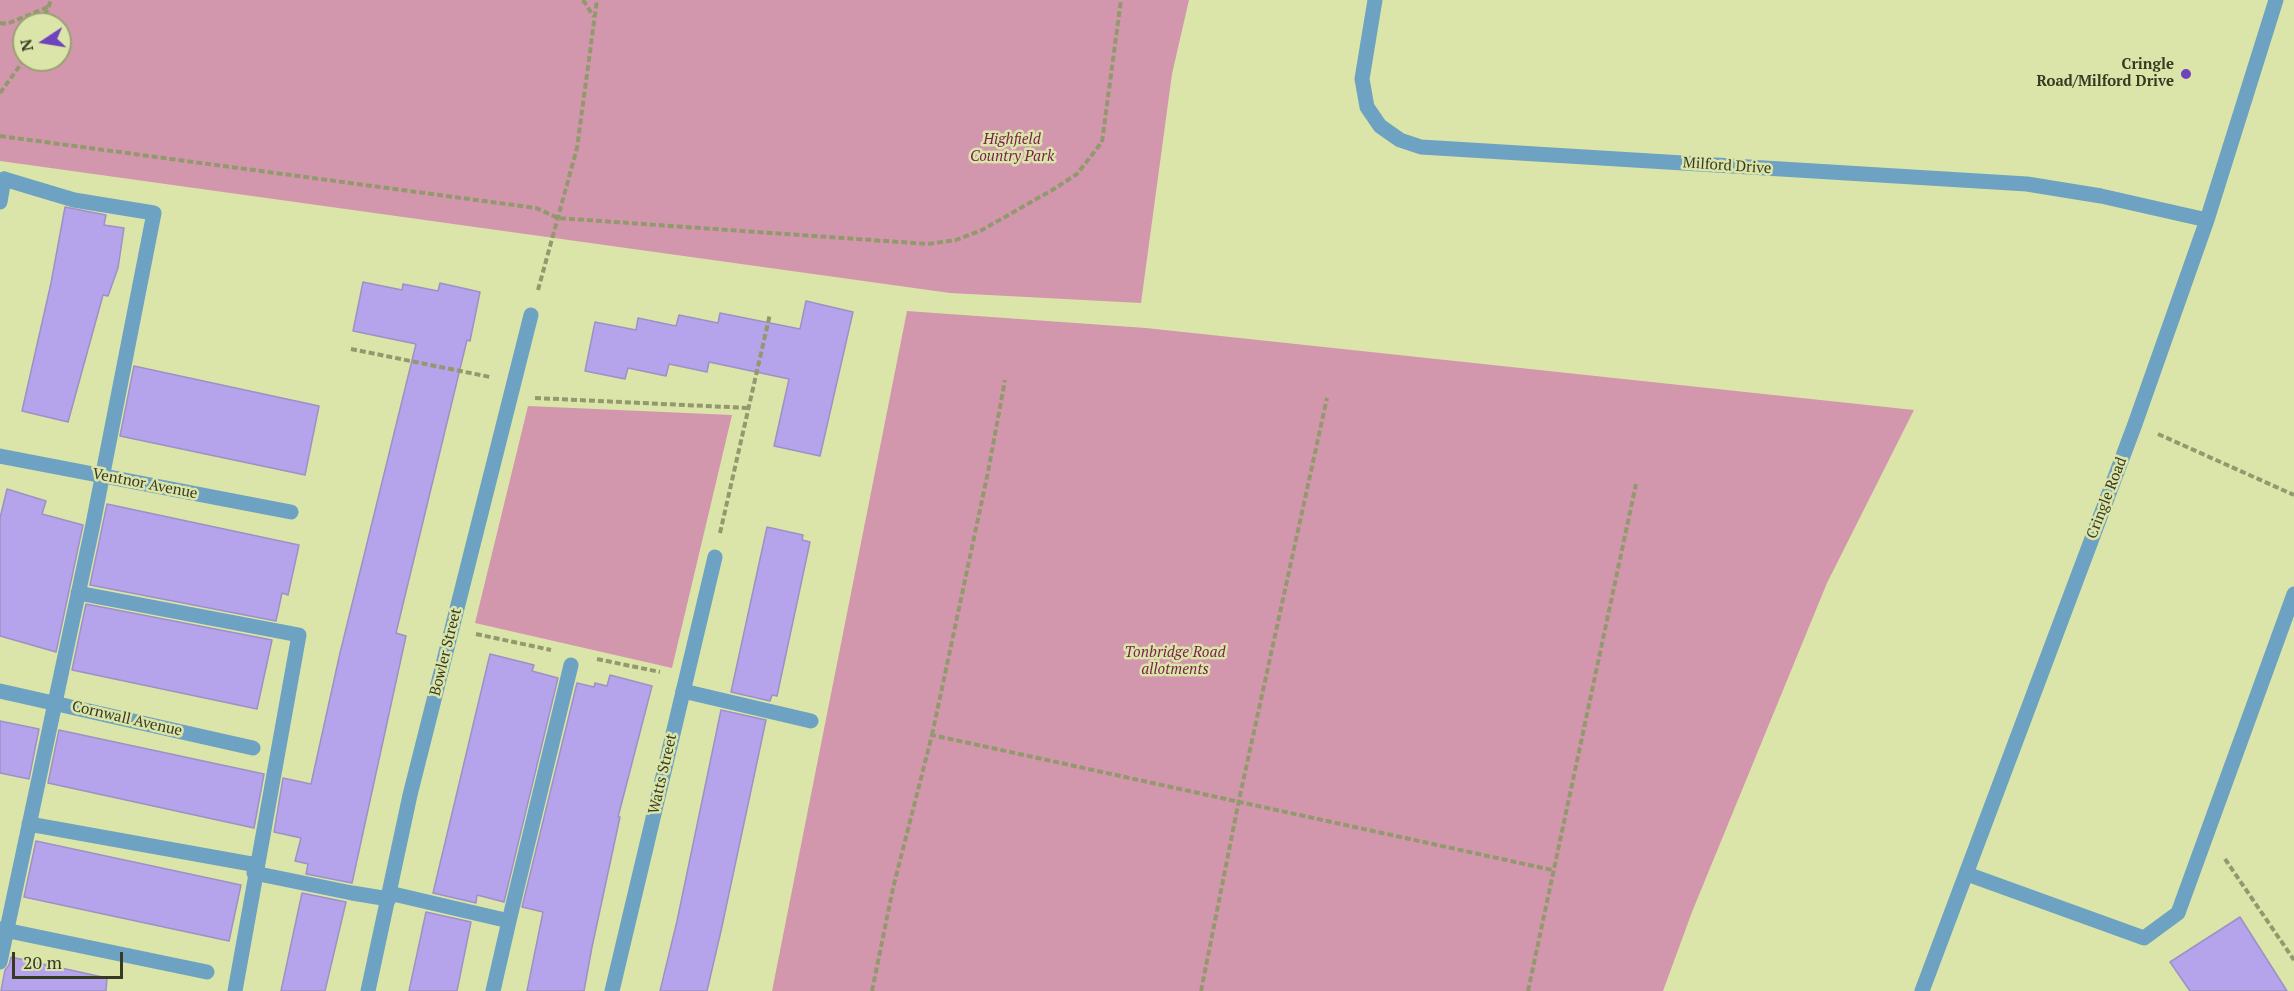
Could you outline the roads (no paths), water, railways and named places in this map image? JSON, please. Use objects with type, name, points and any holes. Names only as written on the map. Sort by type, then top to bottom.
[{"type":"street","name":"Milford Drive","points":[[1375,0],[1362,79],[1367,107],[1380,126],[1400,140],[1421,147],[2027,184],[2102,196],[2207,220]]},
{"type":"street","name":"Cringle Road","points":[[1922,991],[2135,424],[2207,220],[2276,0]]},
{"type":"street","points":[[0,202],[4,179],[74,200],[154,213],[103,476],[29,824],[3,930],[0,962]]},
{"type":"street","name":"Bowler Street","points":[[368,991],[410,795],[531,315]]},
{"type":"street","name":"Ventnor Avenue","points":[[0,456],[291,512]]},
{"type":"street","name":"Watts Street","points":[[612,991],[715,557]]},
{"type":"street","points":[[78,593],[299,635],[235,991]]},
{"type":"street","points":[[1967,874],[2144,938],[2178,914],[2294,594]]},
{"type":"street","points":[[493,991],[572,665]]},
{"type":"street","name":"Cornwall Avenue","points":[[0,691],[253,748]]},
{"type":"street","points":[[683,691],[811,721]]},
{"type":"street","points":[[29,824],[256,869],[352,894],[389,896],[509,921]]},
{"type":"street","points":[[3,930],[207,972]]},
{"type":"place","name":"Cringle Road/Milford Drive","points":[[2186,74]]},
{"type":"park label","name":"Highfield Country Park","points":[[1012,148]]},
{"type":"park label","name":"Tonbridge Road allotments","points":[[1175,662]]}]
